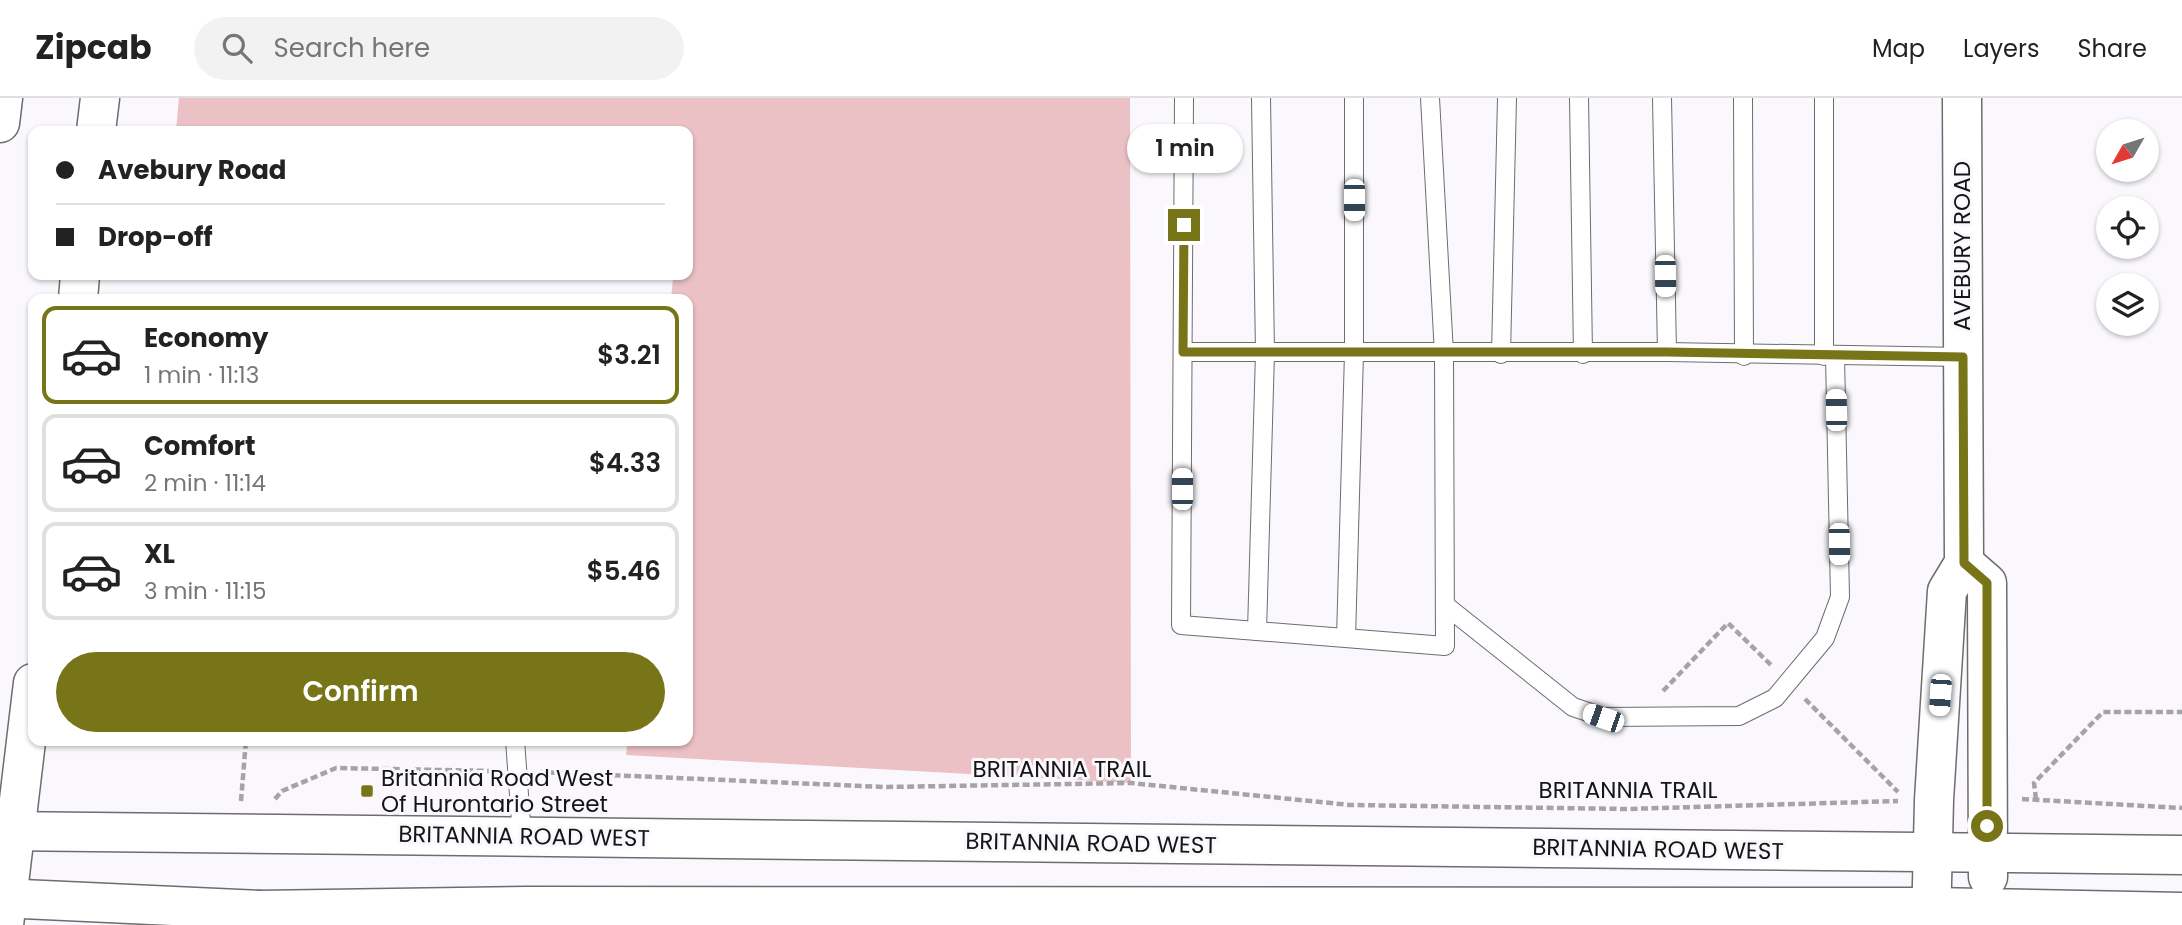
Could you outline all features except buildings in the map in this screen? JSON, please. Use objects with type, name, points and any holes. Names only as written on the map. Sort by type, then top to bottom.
[{"type":"main road","points":[[0,123],[3,98]]},
{"type":"main road","points":[[97,126],[100,98]]},
{"type":"main road","name":"AVEBURY ROAD","points":[[1932,890],[1947,591],[1964,563],[1962,98]]},
{"type":"main road","points":[[1964,563],[1987,583],[1987,892]]},
{"type":"main road","points":[[4,907],[8,831],[28,713]]},
{"type":"main road","name":"BRITANNIA ROAD WEST","points":[[8,831],[522,836],[1987,892],[2182,912]]},
{"type":"main road","name":"BRITANNIA ROAD WEST","points":[[4,907],[258,910],[339,918],[526,906],[1932,890],[1987,892],[2182,855]]},
{"type":"main road","points":[[201,925],[258,910]]},
{"type":"lane","points":[[1184,98],[1181,625],[1445,646],[1444,354],[1430,98]]},
{"type":"lane","points":[[1256,631],[1265,353],[1261,98]]},
{"type":"lane","points":[[1346,638],[1354,353],[1354,98]]},
{"type":"lane","points":[[1502,354],[1507,98]]},
{"type":"lane","points":[[1579,98],[1583,354]]},
{"type":"lane","points":[[1662,98],[1667,352]]},
{"type":"lane","points":[[1743,98],[1744,356]]},
{"type":"lane","points":[[1445,605],[1573,707],[1603,718],[1739,716],[1775,698],[1825,638],[1840,597],[1830,356],[1824,98]]},
{"type":"lane","points":[[1183,352],[1667,352],[1744,356],[1963,357]]},
{"type":"lane","points":[[515,746],[522,836]]},
{"type":"path","points":[[1661,717],[1661,693],[1728,623],[1789,683]]},
{"type":"path","name":"BRITANNIA TRAIL","points":[[239,833],[282,792],[336,768],[517,772],[885,787],[1131,783],[1364,805],[1627,809],[1906,800],[1789,683]]},
{"type":"path","points":[[2036,799],[2034,783],[2103,712],[2182,712]]},
{"type":"path","points":[[239,833],[246,746]]},
{"type":"path","points":[[2020,799],[2182,808]]},
{"type":"shaded area","points":[[179,98],[1130,98],[1131,783],[626,755],[627,746],[693,746],[693,294],[671,294],[673,280],[693,280],[693,126],[176,126]]},
{"type":"place","name":"Britannia Road West Of Hurontario Street","points":[[367,791]]},
{"type":"route","points":[[1184,225],[1183,352],[1667,352],[1744,356],[1963,357],[1964,563],[1987,583],[1987,826]]}]
